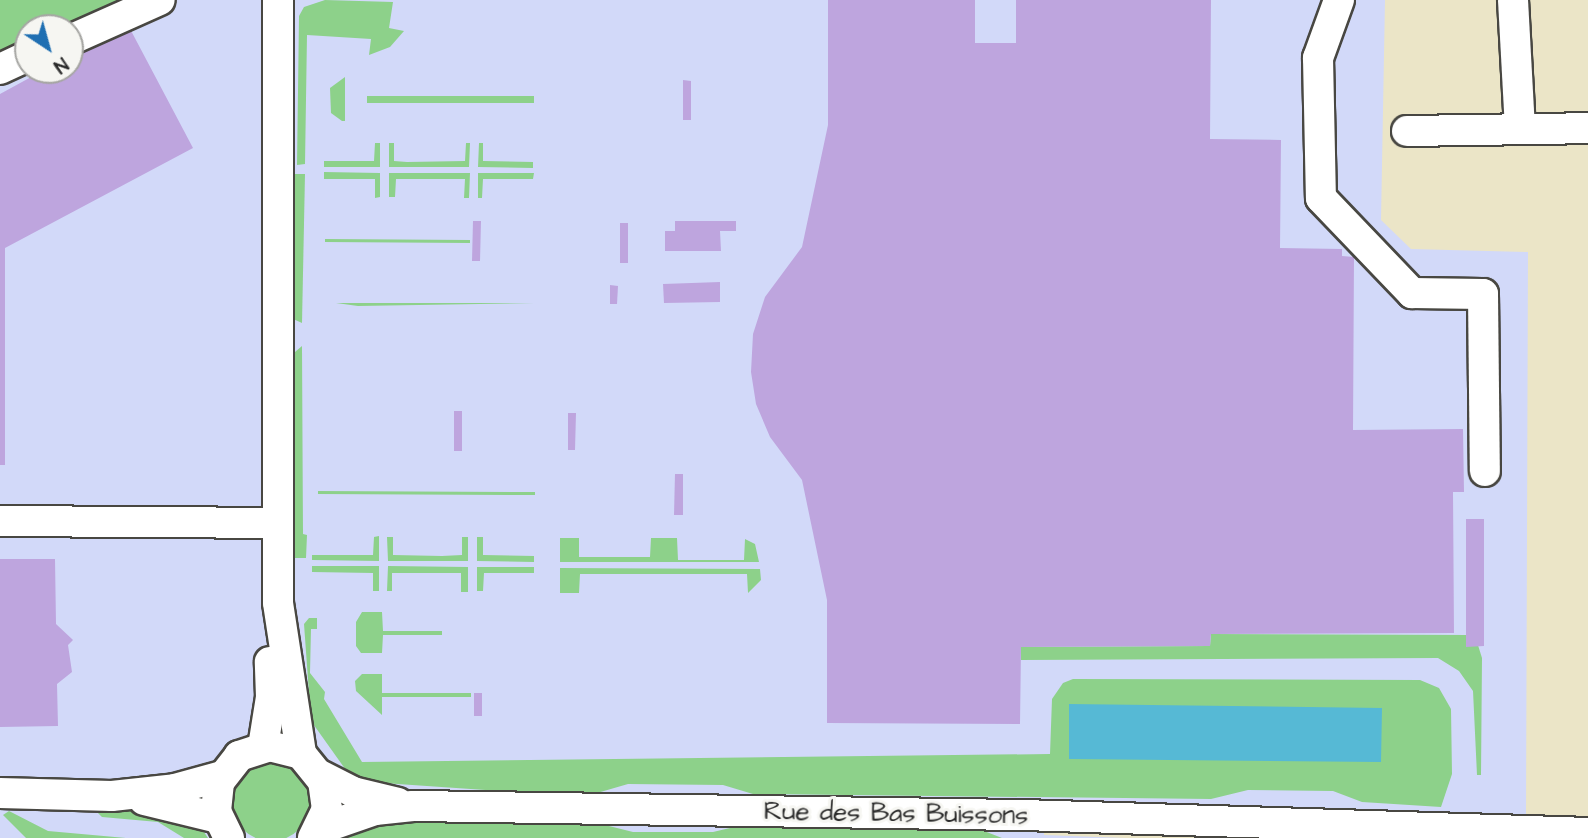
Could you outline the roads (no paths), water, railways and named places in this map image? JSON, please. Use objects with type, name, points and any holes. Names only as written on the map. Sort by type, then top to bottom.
[{"type":"street","points":[[84,34],[160,0]]},
{"type":"street","points":[[278,0],[278,603],[311,764],[327,802],[317,834]]},
{"type":"street","points":[[1339,0],[1318,58],[1321,198],[1412,293],[1483,293],[1485,471]]},
{"type":"street","points":[[1513,0],[1520,129]]},
{"type":"street","points":[[1407,131],[1588,128]]},
{"type":"street","points":[[0,522],[278,523]]},
{"type":"street","points":[[112,796],[223,828],[216,796],[222,776],[239,756],[263,747],[271,697],[271,634],[278,603]]},
{"type":"street","name":"Rue des Bas Buissons","points":[[263,747],[283,747],[353,792],[413,806]]},
{"type":"street","points":[[0,793],[112,796],[175,789],[222,776]]},
{"type":"street","name":"Rue des Bas Buissons","points":[[317,834],[375,810],[413,806],[1023,815],[1588,833]]},
{"type":"water","points":[[1069,704],[1382,708],[1381,762],[1069,759]]}]
